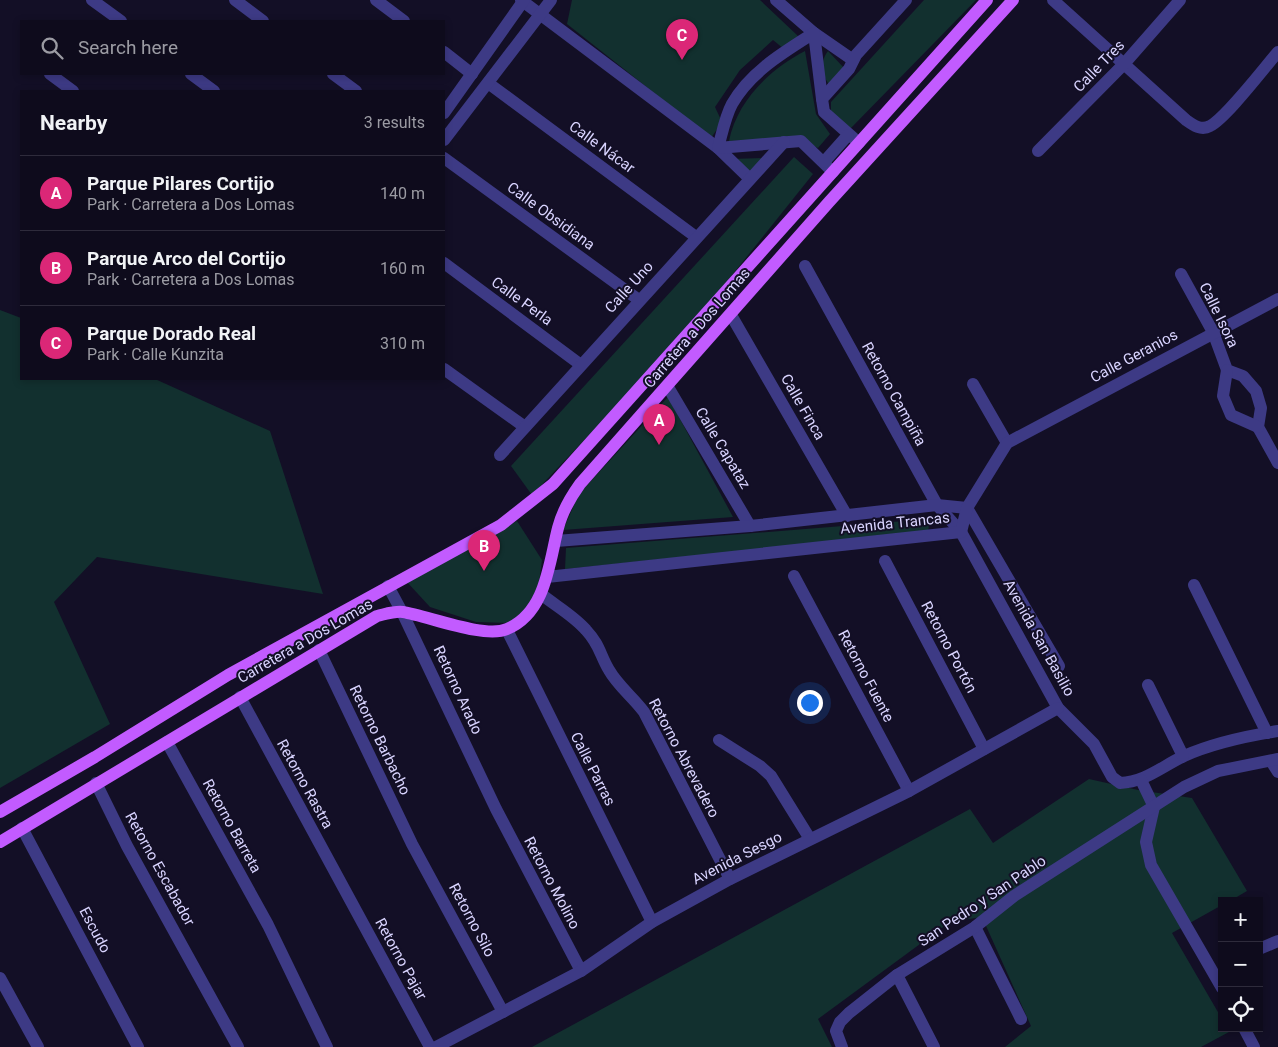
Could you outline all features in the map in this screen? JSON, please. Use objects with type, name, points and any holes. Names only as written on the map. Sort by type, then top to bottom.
[{"type":"main road","name":"Carretera a Dos Lomas","points":[[0,812],[95,757],[228,675],[501,525],[553,484],[987,0]]},
{"type":"main road","name":"Carretera a Dos Lomas","points":[[0,842],[96,782],[168,742],[377,616],[402,612],[478,630],[507,630],[528,614],[541,594],[561,518],[569,499],[580,484],[668,387],[798,237],[1013,0]]},
{"type":"main road","points":[[786,226],[798,237]]},
{"type":"street","points":[[92,0],[120,20]]},
{"type":"street","points":[[235,0],[262,20]]},
{"type":"street","points":[[376,0],[403,20]]},
{"type":"street","points":[[445,112],[523,0],[718,148],[749,178]]},
{"type":"street","points":[[445,139],[551,0]]},
{"type":"street","points":[[776,0],[814,34],[853,60]]},
{"type":"street","points":[[1053,0],[1186,120],[1199,128],[1209,127],[1221,117],[1278,52]]},
{"type":"street","name":"Calle Tres","points":[[1038,151],[1124,64],[1180,0]]},
{"type":"street","points":[[822,99],[849,69],[853,60],[903,1]]},
{"type":"street","points":[[718,148],[732,104],[752,78],[780,55],[814,34]]},
{"type":"street","points":[[814,34],[824,112],[859,143]]},
{"type":"street","points":[[445,53],[472,74]]},
{"type":"street","points":[[51,75],[72,90]]},
{"type":"street","points":[[192,75],[213,90]]},
{"type":"street","points":[[334,75],[355,90]]},
{"type":"street","name":"Calle Nácar","points":[[488,83],[696,237]]},
{"type":"street","points":[[824,162],[848,135]]},
{"type":"street","points":[[718,148],[801,141],[833,172]]},
{"type":"street","name":"Calle Uno","points":[[500,455],[749,178],[755,175],[784,142]]},
{"type":"street","name":"Calle Obsidiana","points":[[445,159],[639,300]]},
{"type":"street","name":"Calle Perla","points":[[445,264],[581,365]]},
{"type":"street","name":"Retorno Campiña","points":[[805,266],[937,506],[962,532]]},
{"type":"street","name":"Calle Isora","points":[[1181,274],[1213,332],[1227,370],[1223,396],[1230,415],[1258,427],[1261,408],[1256,391],[1243,376],[1227,370]]},
{"type":"street","name":"Calle Geranios","points":[[1007,443],[1278,298]]},
{"type":"street","name":"Calle Finca","points":[[731,315],[847,516]]},
{"type":"street","points":[[445,369],[525,427]]},
{"type":"street","points":[[973,384],[1007,443],[967,508],[1059,666]]},
{"type":"street","name":"Calle Capataz","points":[[668,387],[750,526]]},
{"type":"street","points":[[1258,427],[1278,463]]},
{"type":"street","name":"Avenida Trancas","points":[[546,578],[962,532],[967,508],[937,506],[750,526],[556,541]]},
{"type":"street","name":"Avenida San Basilio","points":[[962,532],[1058,708],[1094,744],[1112,777],[1120,783],[1141,780]]},
{"type":"street","name":"Retorno Portón","points":[[885,561],[984,748]]},
{"type":"street","name":"Retorno Fuente","points":[[794,576],[909,791]]},
{"type":"street","points":[[1194,585],[1272,732],[1210,746],[1183,756],[1141,780],[1154,807],[1146,842],[1151,864],[1217,968],[1222,987]]},
{"type":"street","name":"Retorno Arado","points":[[388,586],[496,809]]},
{"type":"street","name":"Retorno Abrevadero","points":[[541,594],[585,629],[600,647],[608,669],[644,712],[730,879]]},
{"type":"street","name":"Calle Parras","points":[[507,630],[652,922]]},
{"type":"street","name":"Retorno Barbacho","points":[[319,650],[412,844]]},
{"type":"street","points":[[1148,685],[1183,756]]},
{"type":"street","name":"Retorno Rastra","points":[[240,697],[343,887]]},
{"type":"street","name":"Avenida Sesgo","points":[[436,1047],[580,971],[652,922],[730,879],[909,791],[1058,708]]},
{"type":"street","points":[[719,740],[760,766],[771,776],[810,839]]},
{"type":"street","name":"Retorno Barreta","points":[[168,742],[268,925],[327,1047]]},
{"type":"street","points":[[1274,760],[1278,772]]},
{"type":"street","name":"San Pedro y San Pablo","points":[[842,1047],[836,1031],[840,1022],[849,1013],[897,975],[975,927],[1014,896],[1184,787],[1218,771],[1274,760]]},
{"type":"street","name":"Retorno Escabador","points":[[96,782],[127,846],[238,1047]]},
{"type":"street","name":"Retorno Molino","points":[[496,809],[580,971]]},
{"type":"street","name":"Escudo","points":[[22,828],[138,1047]]},
{"type":"street","name":"Retorno Silo","points":[[412,844],[503,1012]]},
{"type":"street","name":"Retorno Pajar","points":[[343,887],[430,1047]]},
{"type":"street","points":[[975,927],[1021,1019]]},
{"type":"street","points":[[1263,947],[1278,941]]},
{"type":"street","points":[[897,975],[934,1047]]},
{"type":"street","points":[[0,978],[38,1047]]},
{"type":"street","points":[[1246,1032],[1254,1047]]},
{"type":"green space","points":[[572,0],[760,0],[798,36],[784,49],[773,40],[740,70],[715,107],[722,122],[711,138],[567,24]]},
{"type":"green space","points":[[924,0],[976,0],[850,129],[831,112],[831,102]]},
{"type":"green space","points":[[805,51],[816,114],[830,134],[818,148],[800,139],[729,141],[739,113],[757,88],[779,67]]},
{"type":"green space","points":[[828,51],[845,69],[831,88],[822,66]]},
{"type":"green space","points":[[794,157],[813,174],[685,334],[532,495],[511,466]]},
{"type":"green space","points":[[768,158],[753,177],[729,159]]},
{"type":"green space","points":[[0,310],[20,318],[20,380],[157,380],[270,431],[323,594],[97,557],[54,602],[110,724],[0,788]]},
{"type":"green space","points":[[668,397],[733,517],[563,530],[579,494]]},
{"type":"green space","points":[[930,519],[928,532],[565,569],[566,548]]},
{"type":"green space","points":[[517,521],[542,560],[537,599],[510,623],[476,622],[430,607],[407,582]]},
{"type":"green space","points":[[1089,779],[1138,790],[1192,798],[1247,891],[1237,897],[1218,897],[1218,907],[1172,933],[1218,1012],[1218,1032],[1229,1032],[1201,1047],[1005,1047],[1031,1026],[982,917],[950,922],[818,1019],[832,1047],[532,1047],[970,809],[993,843]]},
{"type":"place","name":"Parque Dorado Real","points":[[682,60]]},
{"type":"place","name":"Parque Pilares Cortijo","points":[[659,445]]},
{"type":"place","name":"Parque Arco del Cortijo","points":[[484,571]]}]
